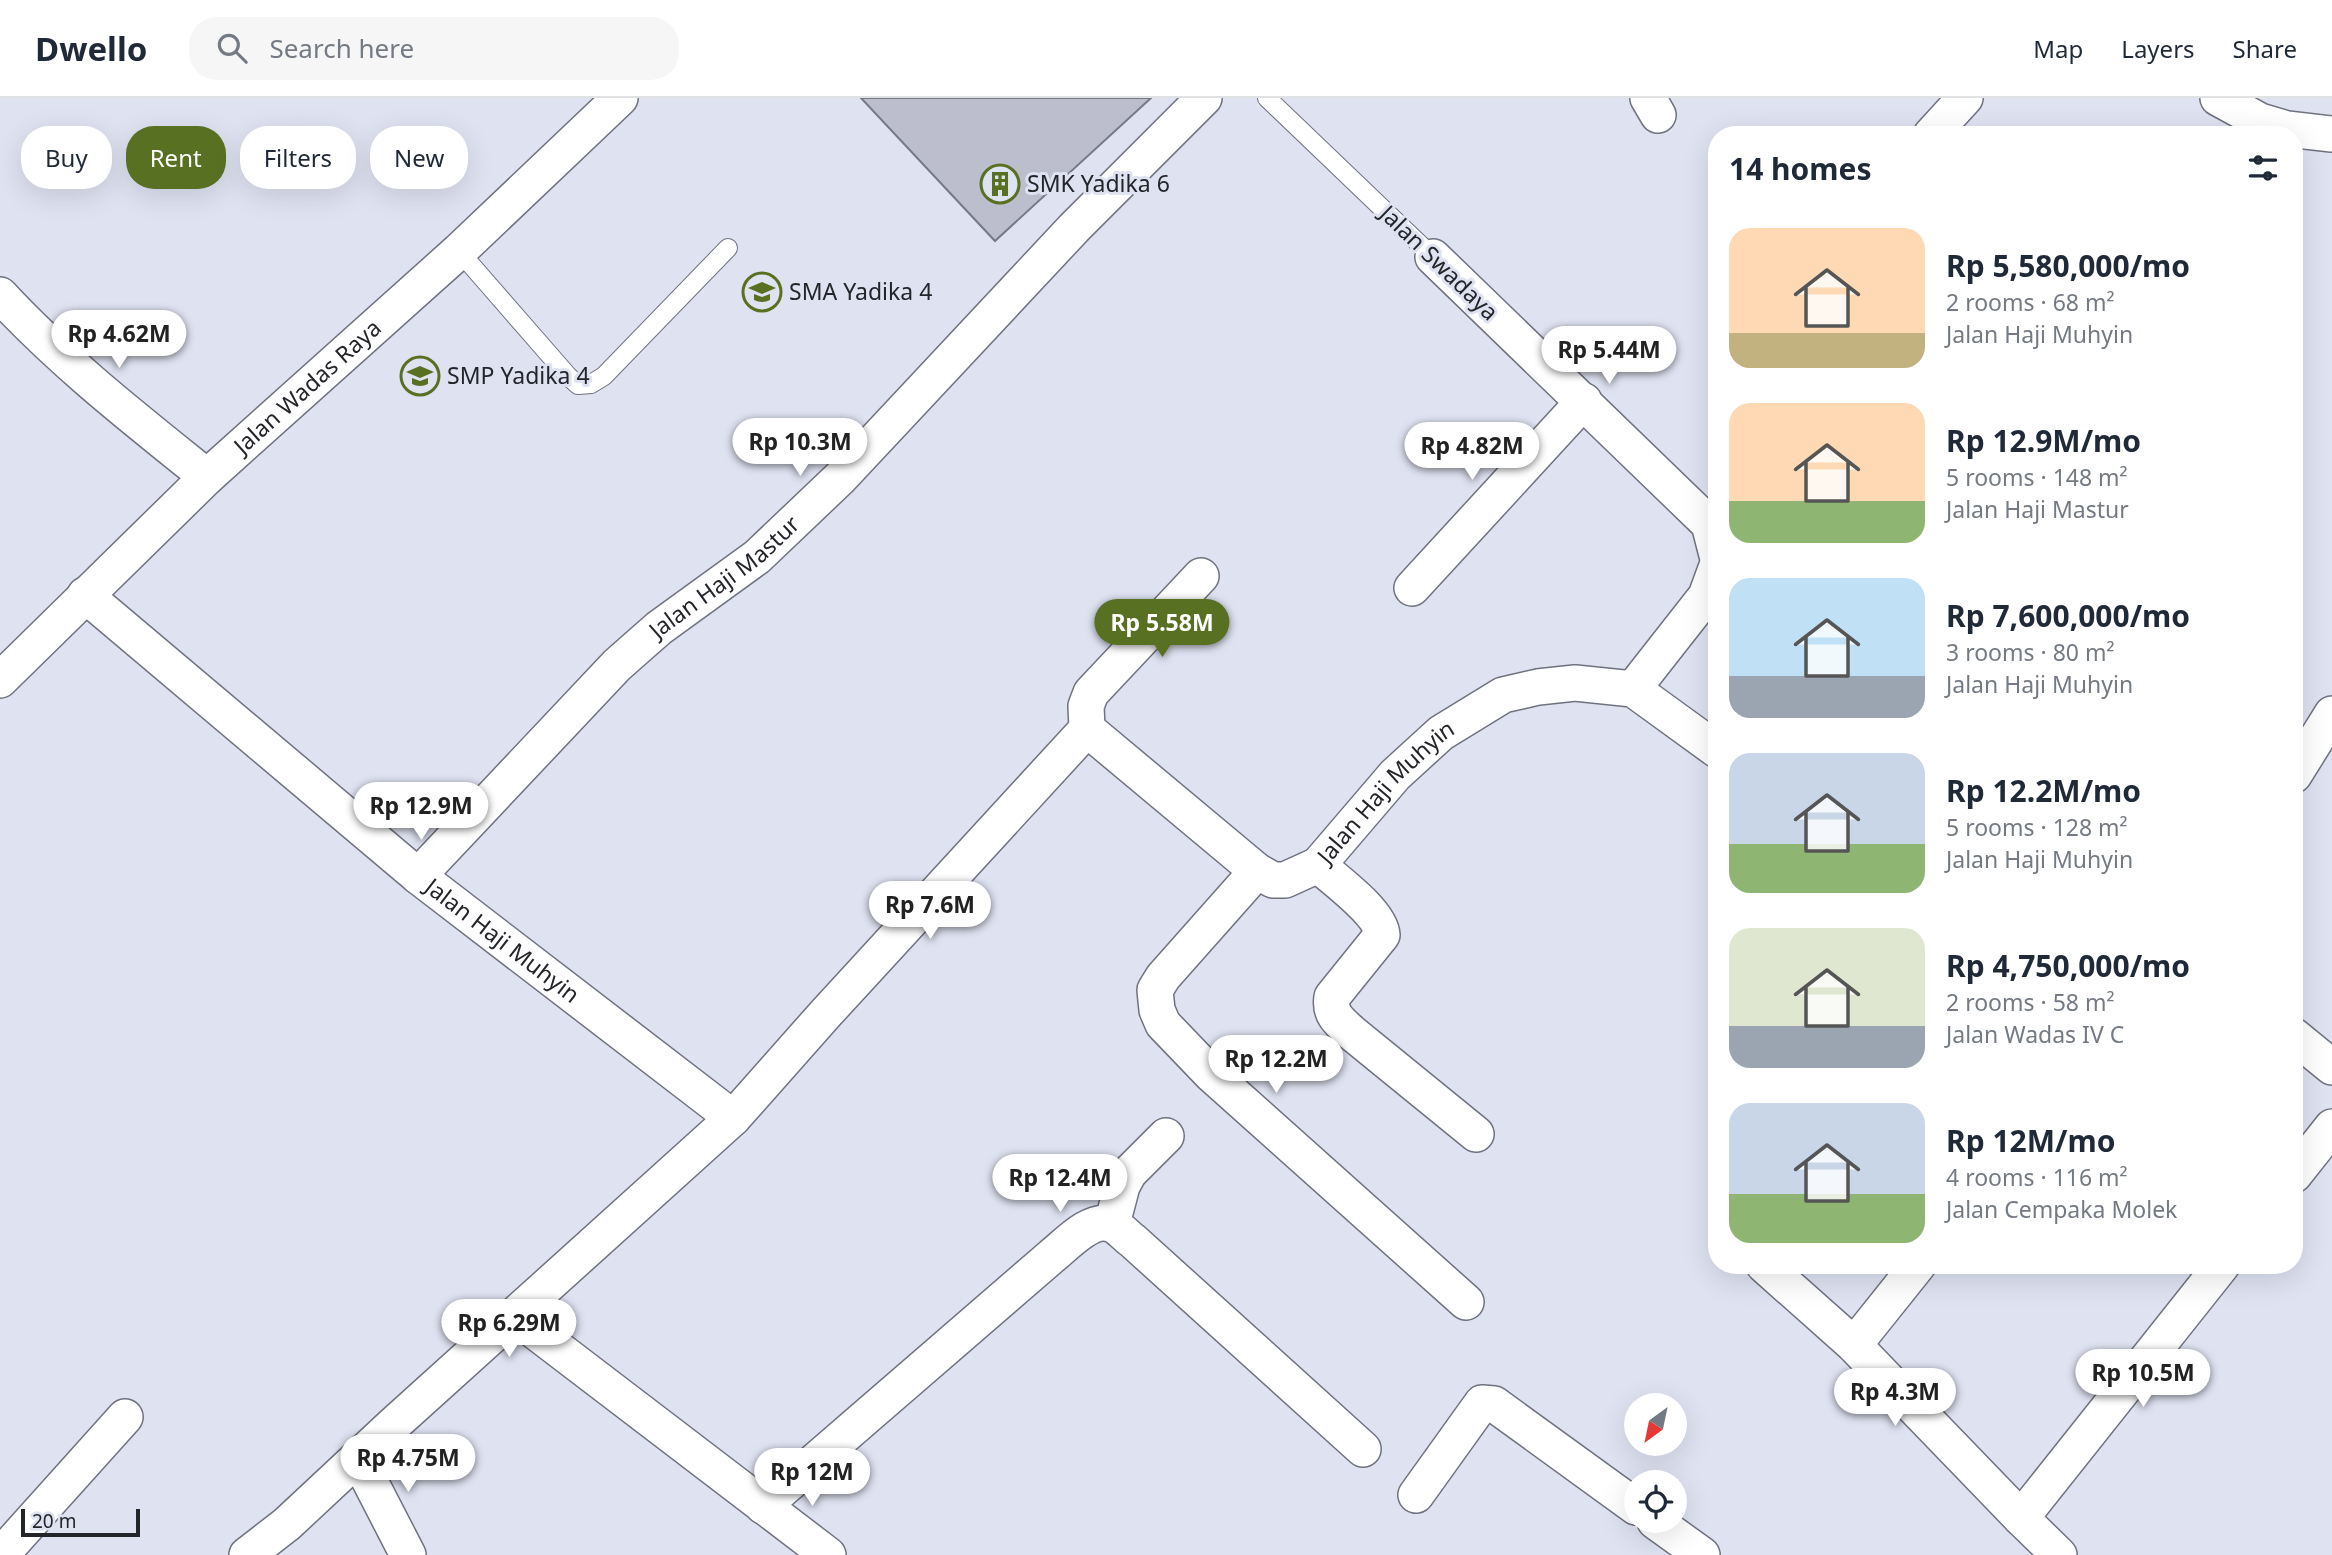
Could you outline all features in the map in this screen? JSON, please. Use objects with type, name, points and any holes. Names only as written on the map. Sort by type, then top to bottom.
[{"type":"street","name":"Jalan Wadas Raya","points":[[0,680],[207,477],[459,251],[620,98]]},
{"type":"street","name":"Jalan Haji Mastur","points":[[418,876],[617,665],[660,628],[757,557],[840,478],[1074,228],[1204,98]]},
{"type":"street","points":[[1939,126],[1965,98]]},
{"type":"street","points":[[2218,98],[2260,121],[2277,126]]},
{"type":"street","points":[[2303,131],[2332,134]]},
{"type":"street","name":"Jalan Swadaya","points":[[1433,257],[1708,523]]},
{"type":"street","points":[[0,295],[36,334],[102,392],[207,477]]},
{"type":"street","points":[[1412,588],[1584,401]]},
{"type":"street","points":[[247,1555],[287,1524],[733,1118],[1087,729],[1086,706],[1091,693],[1201,576]]},
{"type":"street","points":[[1633,689],[1708,591]]},
{"type":"street","name":"Jalan Haji Muhyin","points":[[85,595],[418,876],[733,1118]]},
{"type":"street","name":"Jalan Haji Muhyin","points":[[1087,729],[1257,871],[1273,880],[1285,880],[1318,865],[1395,775],[1441,733],[1503,695],[1538,687],[1576,683],[1633,689],[1708,743]]},
{"type":"street","points":[[2311,768],[2332,714]]},
{"type":"street","points":[[1318,865],[1370,911],[1382,929],[1382,935],[1376,944],[1332,997],[1334,1016],[1476,1134]]},
{"type":"street","points":[[1257,871],[1163,977],[1155,990],[1157,1010],[1163,1024],[1211,1074],[1466,1302]]},
{"type":"street","points":[[2303,1043],[2332,1067]]},
{"type":"street","points":[[2303,1164],[2332,1127]]},
{"type":"street","points":[[1111,1224],[1122,1186],[1129,1173],[1166,1136]]},
{"type":"street","points":[[762,1506],[1052,1256],[1088,1228],[1099,1223],[1111,1224],[1363,1449]]},
{"type":"street","points":[[1775,1274],[1854,1345],[2059,1555]]},
{"type":"street","points":[[1854,1345],[1911,1274]]},
{"type":"street","points":[[2021,1518],[2215,1274]]},
{"type":"street","points":[[515,1316],[828,1555]]},
{"type":"street","points":[[1416,1495],[1482,1403],[1494,1404],[1624,1498]]},
{"type":"street","points":[[2,1555],[125,1416]]},
{"type":"street","points":[[358,1458],[408,1555]]},
{"type":"street","points":[[1671,1533],[1702,1555]]},
{"type":"lane","name":"Jalan Swadaya","points":[[1266,98],[1433,257]]},
{"type":"lane","points":[[459,251],[578,385],[591,384],[604,376],[728,248]]},
{"type":"building","name":"SMK Yadika 6","points":[[861,98],[1151,98],[995,241]]},
{"type":"place","name":"SMK Yadika 6","points":[[1000,184]]},
{"type":"place","name":"SMA Yadika 4","points":[[762,292]]},
{"type":"place","name":"SMP Yadika 4","points":[[420,376]]}]
